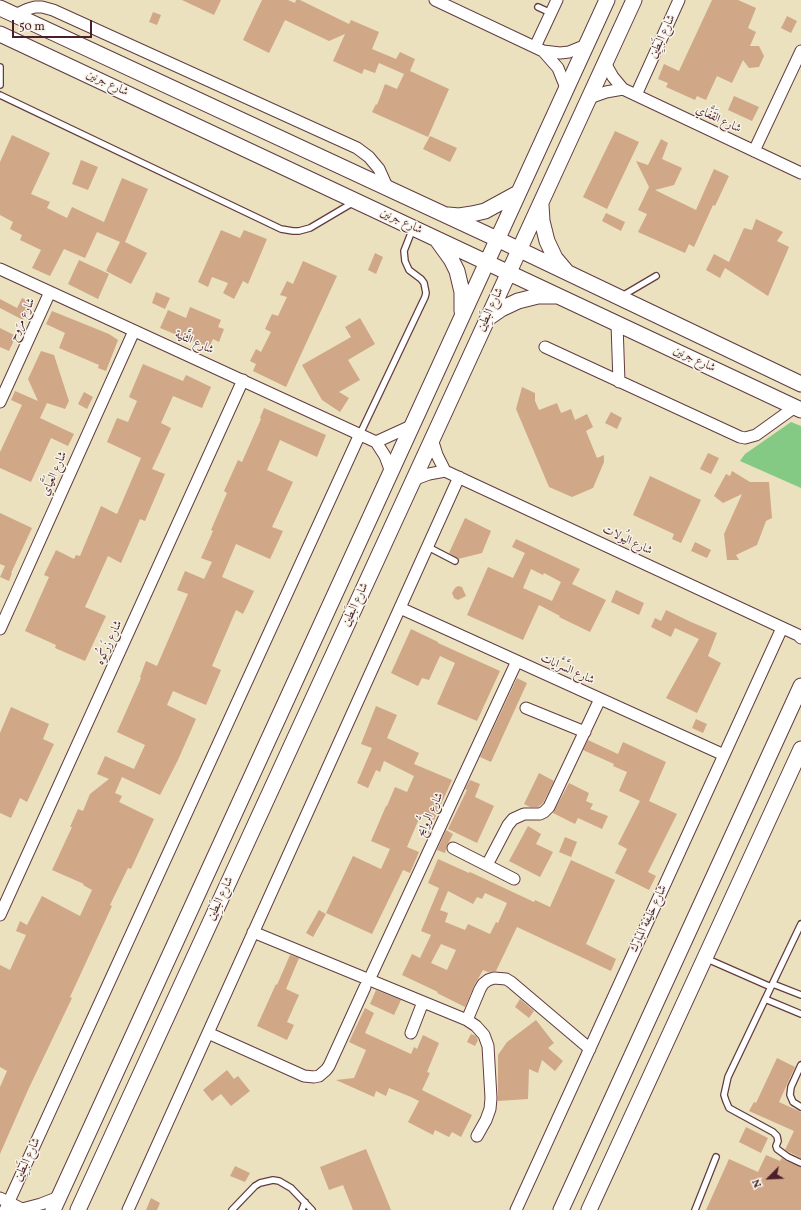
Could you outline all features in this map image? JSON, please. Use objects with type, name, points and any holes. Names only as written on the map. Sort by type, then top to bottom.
[{"type":"main road","name":"شارع البَطِين","points":[[56,1203],[607,0]]},
{"type":"main road","name":"شارع البَطِين","points":[[78,1210],[634,0]]},
{"type":"main road","name":"شارع جرنين","points":[[0,8],[497,239],[801,384]]},
{"type":"main road","name":"شارع جرنين","points":[[0,34],[798,409]]},
{"type":"main road","points":[[445,215],[465,215],[485,211],[518,194]]},
{"type":"main road","points":[[541,201],[542,221],[547,241],[556,258],[568,273]]},
{"type":"main road","points":[[436,238],[452,259],[457,271],[462,292],[462,315]]},
{"type":"main road","points":[[486,320],[501,309],[518,301],[538,296],[559,297]]},
{"type":"main road","points":[[561,1210],[801,686]]},
{"type":"main road","points":[[589,1210],[801,749]]},
{"type":"street","points":[[435,0],[539,49],[556,53],[569,52],[586,46]]},
{"type":"street","points":[[539,49],[557,0]]},
{"type":"street","name":"شارع البَطِين","points":[[636,95],[679,0]]},
{"type":"street","points":[[15,15],[28,9],[48,4],[67,16],[358,148],[369,157],[379,169],[388,189]]},
{"type":"street","points":[[539,49],[558,68],[566,88]]},
{"type":"street","points":[[754,151],[801,51]]},
{"type":"street","points":[[589,98],[606,92],[623,89],[605,63]]},
{"type":"street","name":"شارع القَفَّاي","points":[[623,89],[801,173]]},
{"type":"street","name":"شارع الثَّنية","points":[[0,269],[376,442]]},
{"type":"street","name":"شارع مرَوح","points":[[0,402],[50,292]]},
{"type":"street","points":[[616,324],[618,382]]},
{"type":"street","name":"شارع العَيَّاي","points":[[0,629],[134,330]]},
{"type":"street","points":[[545,347],[740,437],[751,437],[756,435],[798,409]]},
{"type":"street","name":"شارع زَركُوه","points":[[0,915],[243,380]]},
{"type":"street","points":[[390,472],[385,456],[376,442],[411,426]]},
{"type":"street","name":"شارع البَطِين","points":[[4,1204],[360,434]]},
{"type":"street","points":[[413,480],[429,474],[445,471],[437,456],[432,439]]},
{"type":"street","name":"شارع اليُولات","points":[[445,471],[800,636]]},
{"type":"street","points":[[128,1210],[459,477]]},
{"type":"street","name":"شارع السَّرَّايات","points":[[400,608],[724,755]]},
{"type":"street","name":"شارع خليفة المبارك","points":[[516,1210],[782,628]]},
{"type":"street","name":"شارع الرُّوايِح","points":[[208,1033],[304,1076],[319,1076],[326,1070],[517,661]]},
{"type":"street","points":[[487,865],[508,825],[513,819],[524,814],[540,814],[547,810],[600,699]]},
{"type":"street","points":[[526,708],[585,732]]},
{"type":"street","points":[[453,848],[514,879]]},
{"type":"street","points":[[253,932],[367,984],[423,1002],[467,1020],[476,1026],[486,1041],[491,1104],[486,1120],[476,1136]]},
{"type":"street","points":[[467,1020],[483,984],[494,978],[506,980],[511,982],[590,1049]]},
{"type":"street","points":[[411,1033],[423,1002]]},
{"type":"street","points":[[4,1204],[23,1209],[41,1204],[56,1203]]},
{"type":"lane","points":[[538,7],[551,13]]},
{"type":"lane","points":[[0,67],[0,85]]},
{"type":"lane","points":[[0,95],[282,229],[299,231],[310,228],[356,201]]},
{"type":"lane","points":[[360,434],[425,298],[426,292],[424,283],[409,270],[405,261],[404,252],[413,228]]},
{"type":"lane","points":[[620,298],[656,276]]},
{"type":"lane","points":[[428,547],[455,561]]},
{"type":"lane","points":[[801,924],[728,1077],[724,1095],[729,1108],[773,1132],[777,1136],[777,1149],[788,1157],[801,1163]]},
{"type":"lane","points":[[705,958],[772,986],[801,995]]},
{"type":"lane","points":[[765,999],[801,1014]]},
{"type":"lane","points":[[801,1065],[790,1091],[793,1102],[801,1107]]},
{"type":"lane","points":[[695,1210],[716,1157]]},
{"type":"lane","points":[[232,1210],[255,1186],[267,1181],[279,1181],[286,1184],[312,1210]]},
{"type":"lane","points":[[302,1210],[305,1202]]},
{"type":"green space","points":[[791,422],[801,426],[801,488],[740,461],[745,454]]},
{"type":"building","points":[[182,0],[221,0],[214,15]]},
{"type":"building","points":[[262,0],[288,0],[295,3],[296,0],[300,0],[349,24],[351,20],[379,32],[372,49],[396,59],[400,52],[415,59],[410,71],[449,89],[428,137],[372,112],[376,104],[377,105],[385,84],[397,89],[404,74],[379,63],[375,73],[364,69],[362,74],[333,61],[345,34],[329,41],[285,20],[269,53],[243,40]]},
{"type":"building","points":[[712,0],[738,0],[756,8],[748,28],[756,32],[750,46],[759,46],[764,56],[759,67],[749,68],[743,60],[732,83],[717,76],[706,100],[697,96],[695,100],[666,87],[668,83],[658,79],[664,64],[679,71]]},
{"type":"building","points":[[153,12],[161,15],[157,25],[149,22]]},
{"type":"building","points":[[787,16],[797,21],[791,33],[781,28]]},
{"type":"building","points":[[734,96],[759,107],[752,121],[728,110]]},
{"type":"building","points":[[615,131],[639,142],[607,209],[583,197]]},
{"type":"building","points":[[12,135],[50,153],[31,194],[50,202],[47,208],[67,218],[72,207],[104,222],[122,178],[148,189],[125,242],[147,253],[131,284],[106,271],[120,242],[97,232],[85,258],[64,249],[50,276],[32,268],[41,250],[20,240],[22,235],[10,229],[13,222],[0,215],[0,162]]},
{"type":"building","points":[[430,136],[457,148],[450,162],[423,149]]},
{"type":"building","points":[[661,139],[668,143],[662,159],[682,168],[674,185],[655,190],[696,210],[714,169],[729,176],[715,206],[713,205],[694,247],[689,244],[685,253],[638,232],[647,214],[638,210],[649,187],[636,161],[648,165]]},
{"type":"building","points":[[81,160],[98,167],[88,190],[72,184]]},
{"type":"building","points":[[606,213],[625,222],[621,231],[602,221]]},
{"type":"building","points":[[756,219],[783,232],[777,241],[789,247],[768,296],[725,268],[720,278],[706,270],[714,254],[729,262],[744,228],[752,230]]},
{"type":"building","points":[[221,230],[240,238],[244,230],[267,239],[248,284],[243,281],[234,299],[223,293],[228,283],[212,277],[208,287],[198,282]]},
{"type":"building","points":[[375,253],[383,257],[376,274],[368,270]]},
{"type":"building","points":[[79,260],[109,274],[98,299],[68,284]]},
{"type":"building","points":[[303,261],[337,276],[286,387],[253,371],[256,364],[250,361],[256,349],[261,352],[271,332],[265,329],[272,314],[278,316],[287,297],[280,295],[287,281],[293,284]]},
{"type":"building","points":[[156,292],[170,298],[165,309],[152,303]]},
{"type":"building","points":[[22,298],[32,303],[23,320],[0,308],[0,299],[17,308]]},
{"type":"building","points":[[190,307],[221,320],[218,327],[224,329],[219,342],[213,339],[209,348],[160,328],[168,310],[186,318]]},
{"type":"building","points":[[52,311],[109,334],[118,340],[106,371],[98,368],[99,365],[59,348],[65,333],[46,324]]},
{"type":"building","points":[[360,318],[375,344],[348,360],[360,380],[339,392],[349,398],[340,412],[322,400],[302,365],[351,337],[345,327]]},
{"type":"building","points":[[0,328],[16,336],[9,351],[0,347]]},
{"type":"building","points":[[41,351],[54,355],[69,401],[65,409],[47,403],[40,418],[74,434],[68,446],[51,438],[31,482],[0,468],[0,452],[22,405],[11,400],[15,391],[38,401],[28,379]]},
{"type":"building","points":[[143,364],[183,381],[186,375],[211,387],[202,408],[173,396],[161,423],[171,428],[152,469],[165,474],[145,521],[140,519],[121,563],[108,556],[85,607],[106,616],[85,661],[55,648],[56,645],[25,631],[49,577],[44,575],[56,550],[74,559],[76,555],[80,556],[101,506],[117,514],[141,458],[107,442],[117,418],[128,422],[137,401],[129,397]]},
{"type":"building","points":[[522,387],[535,393],[535,401],[539,410],[557,403],[561,413],[571,409],[575,420],[587,414],[593,427],[586,431],[597,458],[604,455],[604,462],[593,488],[572,497],[549,487],[516,409]]},
{"type":"building","points":[[84,392],[93,397],[87,409],[78,404]]},
{"type":"building","points":[[264,408],[326,435],[317,457],[280,440],[267,470],[293,482],[272,527],[283,531],[270,559],[236,544],[222,577],[254,591],[243,614],[236,610],[212,666],[221,670],[206,705],[173,691],[167,705],[196,719],[178,760],[160,795],[122,777],[115,793],[122,796],[119,802],[154,819],[131,869],[128,868],[110,905],[112,906],[70,997],[72,998],[28,1090],[0,1154],[0,1087],[7,1071],[0,1067],[0,965],[10,970],[26,935],[16,931],[20,921],[27,925],[42,896],[80,916],[92,890],[83,885],[84,884],[52,870],[72,827],[70,827],[78,809],[83,811],[90,794],[109,779],[97,774],[105,756],[134,769],[145,745],[117,732],[141,678],[140,677],[146,661],[157,666],[188,594],[177,590],[185,571],[204,579],[212,562],[201,558],[227,493],[224,491],[238,460],[242,462],[261,419],[260,418]]},
{"type":"building","points":[[611,412],[622,418],[617,429],[605,423]]},
{"type":"building","points":[[708,453],[719,458],[711,474],[700,469]]},
{"type":"building","points":[[732,471],[750,482],[769,482],[772,518],[766,521],[757,545],[736,555],[739,560],[727,560],[724,534],[742,494],[723,503],[714,496],[726,474],[730,476]]},
{"type":"building","points":[[650,476],[701,500],[681,543],[672,539],[674,534],[633,515]]},
{"type":"building","points":[[0,513],[32,528],[11,573],[9,581],[0,577],[5,566],[0,564]]},
{"type":"building","points":[[465,518],[491,531],[482,553],[458,559],[449,553]]},
{"type":"building","points":[[516,539],[580,569],[572,584],[606,600],[590,632],[559,617],[560,616],[539,605],[523,640],[467,615],[488,567],[513,578],[525,553],[512,547]],"holes":[[[531,569],[543,575],[544,573],[561,582],[552,601],[523,588]]]},
{"type":"building","points":[[695,542],[711,550],[707,558],[691,551]]},
{"type":"building","points":[[458,586],[462,587],[466,596],[458,600],[454,598],[452,593]]},
{"type":"building","points":[[616,590],[644,603],[639,615],[611,602]]},
{"type":"building","points":[[666,610],[717,633],[708,656],[721,663],[697,713],[666,698],[699,639],[675,628],[671,637],[651,627],[655,618],[661,621]]},
{"type":"building","points":[[411,629],[500,671],[477,721],[437,704],[455,663],[440,656],[429,680],[422,678],[418,686],[391,673]]},
{"type":"building","points":[[517,678],[527,683],[491,762],[480,757]]},
{"type":"building","points":[[376,706],[397,715],[387,738],[419,753],[414,764],[452,780],[434,820],[421,814],[407,847],[419,852],[410,873],[403,870],[372,934],[326,913],[353,856],[381,869],[390,849],[371,841],[395,787],[407,792],[414,776],[384,761],[380,772],[376,770],[368,788],[357,783],[372,748],[361,744]]},
{"type":"building","points":[[11,707],[49,724],[43,739],[54,744],[27,802],[20,798],[11,818],[0,813],[0,733]]},
{"type":"building","points":[[696,719],[707,724],[703,733],[692,728]]},
{"type":"building","points":[[588,740],[618,754],[623,742],[666,762],[649,801],[677,814],[648,872],[656,876],[649,890],[615,873],[627,849],[618,844],[640,801],[619,791],[627,772],[613,766],[614,764],[583,750]]},
{"type":"building","points":[[539,773],[554,781],[543,803],[538,807],[530,807],[524,804]]},
{"type":"building","points":[[470,780],[480,784],[475,797],[494,806],[477,843],[448,829],[467,790],[465,789]]},
{"type":"building","points":[[569,783],[589,793],[586,801],[593,804],[590,809],[608,816],[602,829],[578,818],[575,824],[553,813]]},
{"type":"building","points":[[528,826],[541,834],[536,844],[553,852],[540,877],[509,861]]},
{"type":"building","points":[[446,830],[453,834],[447,845],[445,853],[437,850]]},
{"type":"building","points":[[565,837],[577,842],[571,857],[559,852]]},
{"type":"building","points":[[438,859],[469,873],[470,872],[534,902],[535,900],[550,907],[571,860],[615,880],[586,944],[616,959],[611,971],[517,927],[496,971],[488,972],[483,970],[465,1007],[402,975],[412,954],[420,958],[431,935],[421,931],[439,888],[428,883]],"holes":[[[448,891],[473,904],[477,897],[482,899],[485,893],[507,903],[498,923],[496,922],[490,934],[468,924],[465,930],[445,922],[448,913],[440,910]],[[441,944],[456,950],[447,970],[431,963]]]},
{"type":"building","points":[[319,910],[326,914],[313,937],[306,933]]},
{"type":"building","points":[[290,955],[299,958],[286,989],[299,995],[287,1022],[294,1025],[287,1040],[257,1026]]},
{"type":"building","points":[[376,990],[401,1000],[394,1015],[370,1004]]},
{"type":"building","points":[[520,999],[534,1011],[529,1018],[515,1007]]},
{"type":"building","points":[[365,1008],[374,1013],[365,1033],[411,1054],[414,1047],[417,1049],[423,1035],[439,1043],[427,1072],[430,1073],[422,1090],[472,1115],[461,1137],[452,1132],[449,1137],[435,1130],[433,1135],[408,1122],[419,1101],[411,1097],[389,1088],[386,1096],[376,1091],[374,1097],[336,1080],[354,1078],[366,1050],[349,1042]]},
{"type":"building","points":[[536,1020],[554,1043],[548,1048],[563,1061],[555,1071],[542,1060],[538,1073],[529,1069],[528,1099],[498,1101],[498,1055],[507,1042]]},
{"type":"building","points":[[471,1034],[476,1036],[478,1040],[475,1046],[467,1042]]},
{"type":"building","points":[[777,1058],[795,1067],[779,1102],[801,1112],[801,1158],[785,1150],[794,1131],[749,1111],[754,1102],[756,1103]]},
{"type":"building","points":[[227,1070],[234,1079],[238,1076],[250,1091],[231,1106],[221,1094],[212,1101],[203,1090]]},
{"type":"building","points":[[746,1127],[768,1138],[761,1153],[739,1142]]},
{"type":"building","points":[[366,1149],[391,1210],[353,1210],[343,1185],[329,1190],[320,1167]]},
{"type":"building","points":[[766,1155],[780,1161],[782,1158],[801,1167],[801,1210],[706,1210],[729,1159],[758,1172]]},
{"type":"building","points":[[235,1166],[250,1173],[245,1182],[230,1176]]},
{"type":"building","points":[[151,1198],[160,1203],[157,1210],[146,1210]]}]
